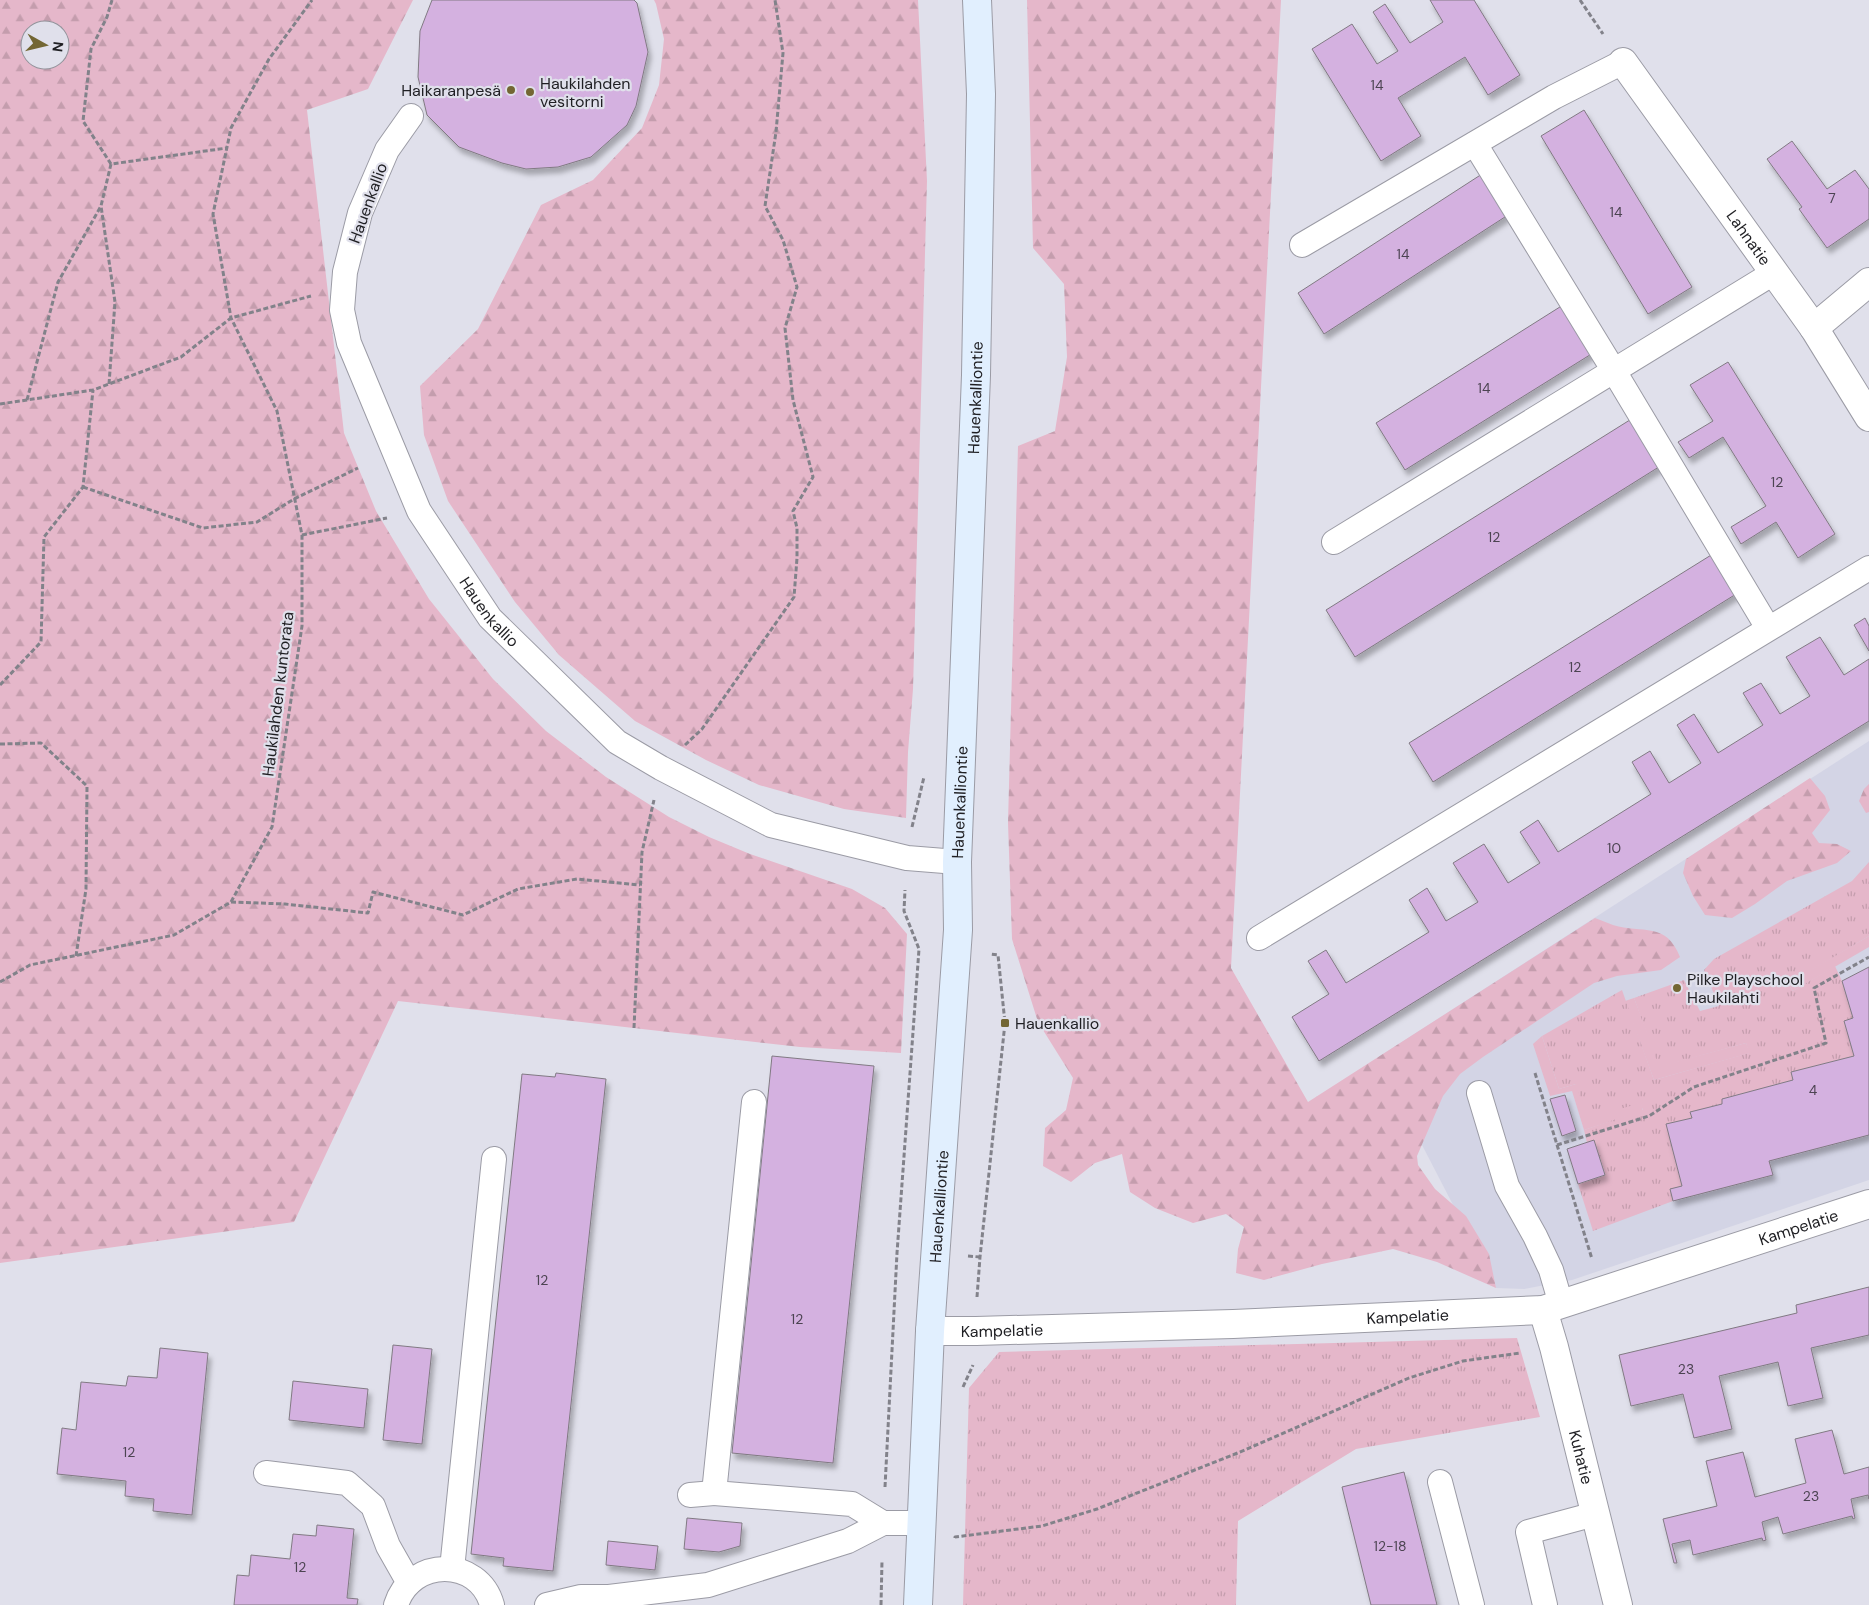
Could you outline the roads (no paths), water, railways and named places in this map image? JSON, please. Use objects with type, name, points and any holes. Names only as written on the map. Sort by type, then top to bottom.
[{"type":"main road","name":"Hauenkalliontie","points":[[918,1605],[930,1331],[958,930],[957,862],[976,375],[981,94],[978,0]]},
{"type":"street","name":"Lahnatie","points":[[1623,62],[1814,328],[1869,417]]},
{"type":"street","points":[[1814,328],[1869,282]]},
{"type":"street","name":"Kampelatie","points":[[930,1331],[976,1332],[1223,1325],[1552,1307],[1869,1204]]},
{"type":"street","name":"Kuhatie","points":[[1552,1307],[1554,1347],[1618,1605]]},
{"type":"lane","points":[[1302,245],[1554,97],[1623,62]]},
{"type":"lane","name":"Hauenkallio","points":[[411,116],[387,150],[360,213],[345,272],[342,310],[349,343],[419,511],[490,618],[617,742],[661,768],[771,825],[907,858],[957,862]]},
{"type":"lane","points":[[1475,144],[1768,628]]},
{"type":"lane","points":[[1334,542],[1775,272]]},
{"type":"lane","points":[[1259,938],[1869,568]]},
{"type":"lane","points":[[1479,1093],[1507,1186],[1535,1236],[1551,1270],[1552,1307]]},
{"type":"lane","points":[[714,1493],[754,1102]]},
{"type":"lane","points":[[452,1569],[494,1159]]},
{"type":"lane","points":[[266,1474],[347,1483],[373,1506],[388,1546],[408,1583]]},
{"type":"lane","points":[[1440,1482],[1472,1605]]},
{"type":"lane","points":[[690,1495],[714,1493],[852,1504],[883,1523]]},
{"type":"lane","points":[[1545,1605],[1528,1532],[1595,1514]]},
{"type":"lane","points":[[547,1605],[581,1597],[609,1597],[708,1586],[848,1541],[883,1523],[921,1523]]},
{"type":"lane","points":[[396,1605],[408,1583],[422,1574],[436,1569],[452,1569],[468,1574],[481,1584],[492,1605]]},
{"type":"place","name":"Haikaranpesä","points":[[511,90]]},
{"type":"place","name":"Haukilahden vesitorni","points":[[530,92]]},
{"type":"place","name":"Pilke Playschool Haukilahti","points":[[1677,988]]},
{"type":"place","name":"Hauenkallio","points":[[1005,1023]]}]
